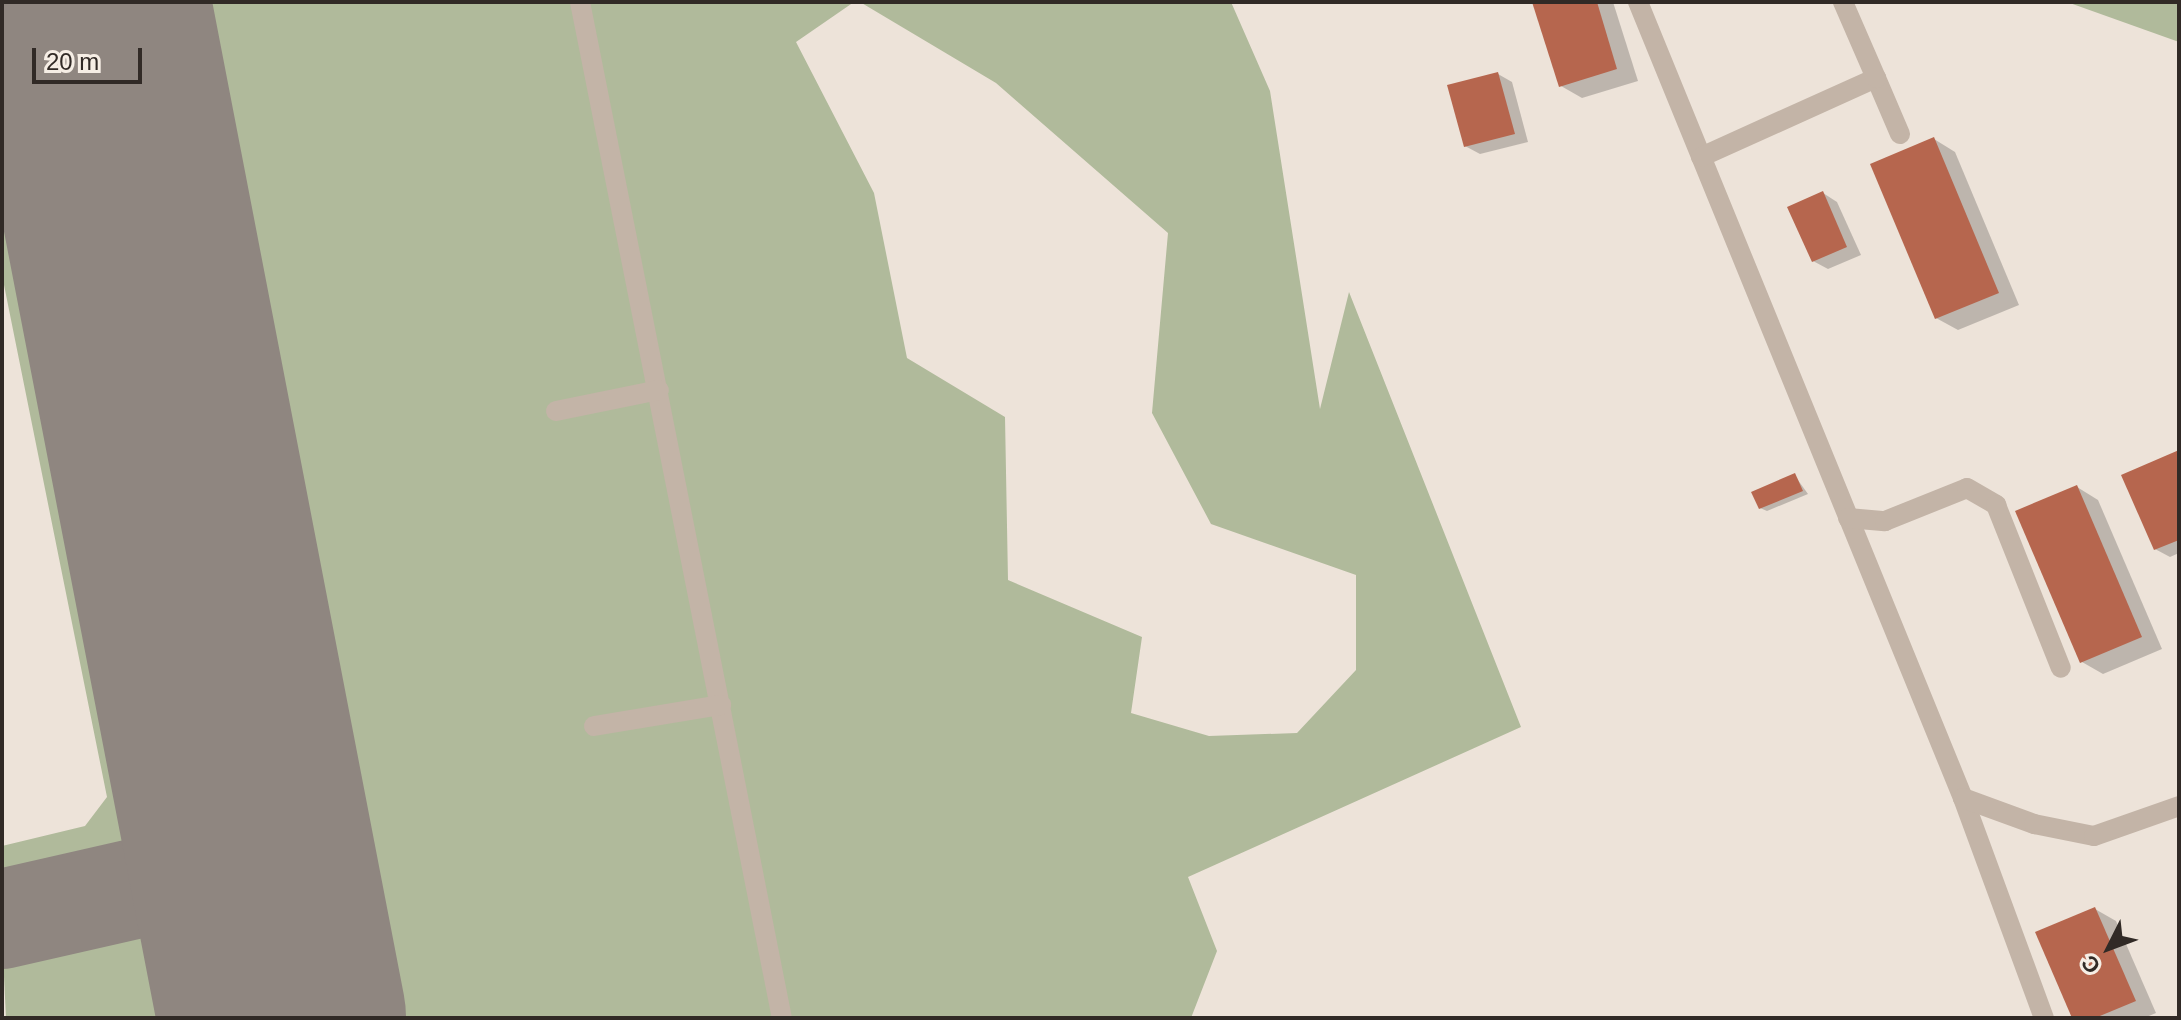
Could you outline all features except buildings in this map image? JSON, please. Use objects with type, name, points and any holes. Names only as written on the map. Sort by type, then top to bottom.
[{"type":"lane","points":[[580,2],[782,1018]]},
{"type":"lane","points":[[1638,2],[1963,798],[2044,1018]]},
{"type":"lane","points":[[1843,2],[1900,134]]},
{"type":"lane","points":[[1701,157],[1876,78]]},
{"type":"lane","points":[[556,411],[659,390]]},
{"type":"lane","points":[[1848,518],[1885,521],[1967,488],[1996,505],[2061,668]]},
{"type":"lane","points":[[594,726],[721,705]]},
{"type":"lane","points":[[1963,798],[2034,824],[2094,836],[2179,806]]},
{"type":"green space","points":[[175,2],[854,2],[796,42],[874,193],[907,358],[1005,417],[1008,580],[1142,637],[1131,713],[1209,736],[1297,733],[1356,670],[1356,575],[1211,524],[1152,413],[1168,233],[996,83],[860,2],[1231,2],[1270,91],[1320,409],[1349,292],[1521,727],[1188,877],[1217,951],[1191,1018],[372,1018]]},
{"type":"green space","points":[[2067,2],[2179,2],[2179,42]]},
{"type":"green space","points":[[2,31],[162,856],[144,867],[2,899],[2,846],[85,826],[107,797],[2,275]]},
{"type":"green space","points":[[173,904],[195,1018],[6,1018],[2,936]]},
{"type":"taxiway","points":[[2,919],[253,862]]},
{"type":"runway","points":[[86,2],[282,1018]]}]
